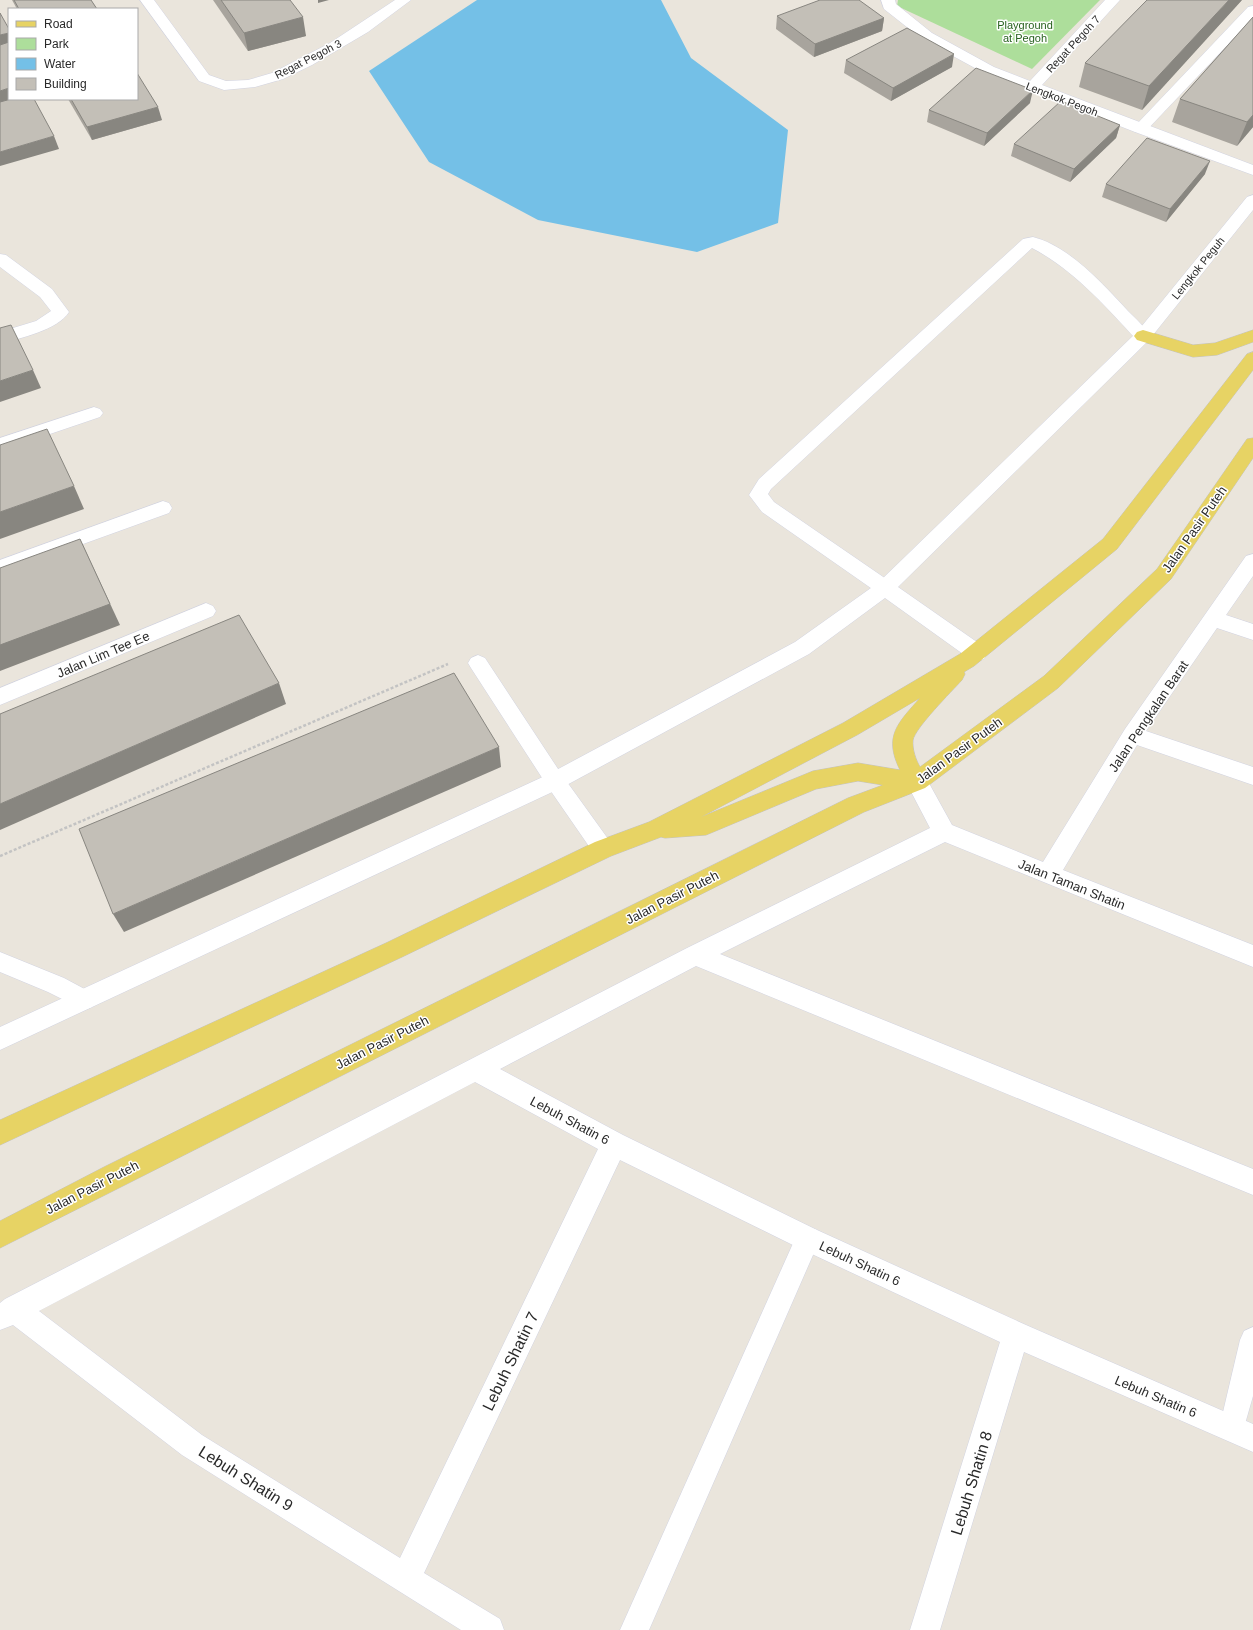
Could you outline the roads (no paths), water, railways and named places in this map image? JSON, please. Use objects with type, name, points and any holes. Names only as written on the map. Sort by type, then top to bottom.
[{"type":"main road","points":[[1143,336],[1193,351],[1216,349],[1253,336]]},
{"type":"main road","points":[[0,1133],[394,950],[603,849],[657,829],[850,729],[972,656],[1110,544],[1253,358]]},
{"type":"main road","name":"Jalan Pasir Puteh","points":[[0,1235],[127,1169],[849,809],[917,782],[1051,682],[1164,574],[1253,444]]},
{"type":"main road","points":[[917,782],[906,761],[901,741],[906,729],[972,656]]},
{"type":"main road","points":[[657,829],[706,826],[813,780],[858,772],[917,782]]},
{"type":"street","name":"Regat Pegoh 3","points":[[147,0],[204,78],[212,84],[233,87],[244,86],[273,78],[343,42],[404,0]]},
{"type":"street","name":"Lengkok Pegoh","points":[[888,0],[889,6],[927,36],[989,70],[1140,129],[1253,170]]},
{"type":"street","name":"Regat Pegoh 7","points":[[1032,87],[1113,0]]},
{"type":"street","name":"Lengkok Peguh","points":[[0,1039],[555,781],[802,648],[885,588],[1143,336],[1253,200]]},
{"type":"street","points":[[0,445],[94,413]]},
{"type":"street","name":"Jalan Pengkalan Barat","points":[[1048,874],[1132,735],[1253,561]]},
{"type":"street","points":[[885,588],[972,656]]},
{"type":"street","name":"Jalan Lim Tee Ee","points":[[0,697],[206,611]]},
{"type":"street","points":[[1213,619],[1253,632]]},
{"type":"street","points":[[1132,735],[1253,776]]},
{"type":"street","points":[[8,1313],[477,1070],[695,955],[944,832],[917,782]]},
{"type":"street","name":"Jalan Taman Shatin","points":[[944,832],[1253,956]]},
{"type":"street","points":[[695,955],[1253,1182]]},
{"type":"street","name":"Lebuh Shatin 6","points":[[477,1070],[614,1144],[808,1239],[1016,1335],[1243,1433]]},
{"type":"street","name":"Lebuh Shatin 7","points":[[406,1578],[614,1144]]},
{"type":"street","name":"Lebuh Shatin 9","points":[[8,1313],[192,1445],[489,1630]]},
{"type":"street","name":"Lebuh Shatin 8","points":[[925,1630],[1016,1335]]},
{"type":"lane","points":[[1140,129],[1253,10]]},
{"type":"lane","points":[[885,588],[768,507],[758,495],[765,484],[1029,242],[1033,242],[1054,253],[1075,267],[1143,336]]},
{"type":"lane","points":[[0,259],[46,293],[61,312],[42,325],[0,338]]},
{"type":"lane","points":[[0,567],[163,508]]},
{"type":"lane","points":[[478,663],[555,781],[603,849]]},
{"type":"lane","points":[[0,962],[56,985],[84,1000]]},
{"type":"lane","points":[[634,1630],[808,1239]]},
{"type":"lane","points":[[1243,1433],[1253,1340]]},
{"type":"water","points":[[477,0],[661,0],[691,58],[788,130],[778,223],[697,252],[538,220],[429,162],[369,71]]},
{"type":"park label","name":"Playground at Pegoh","points":[[1025,31]]}]
